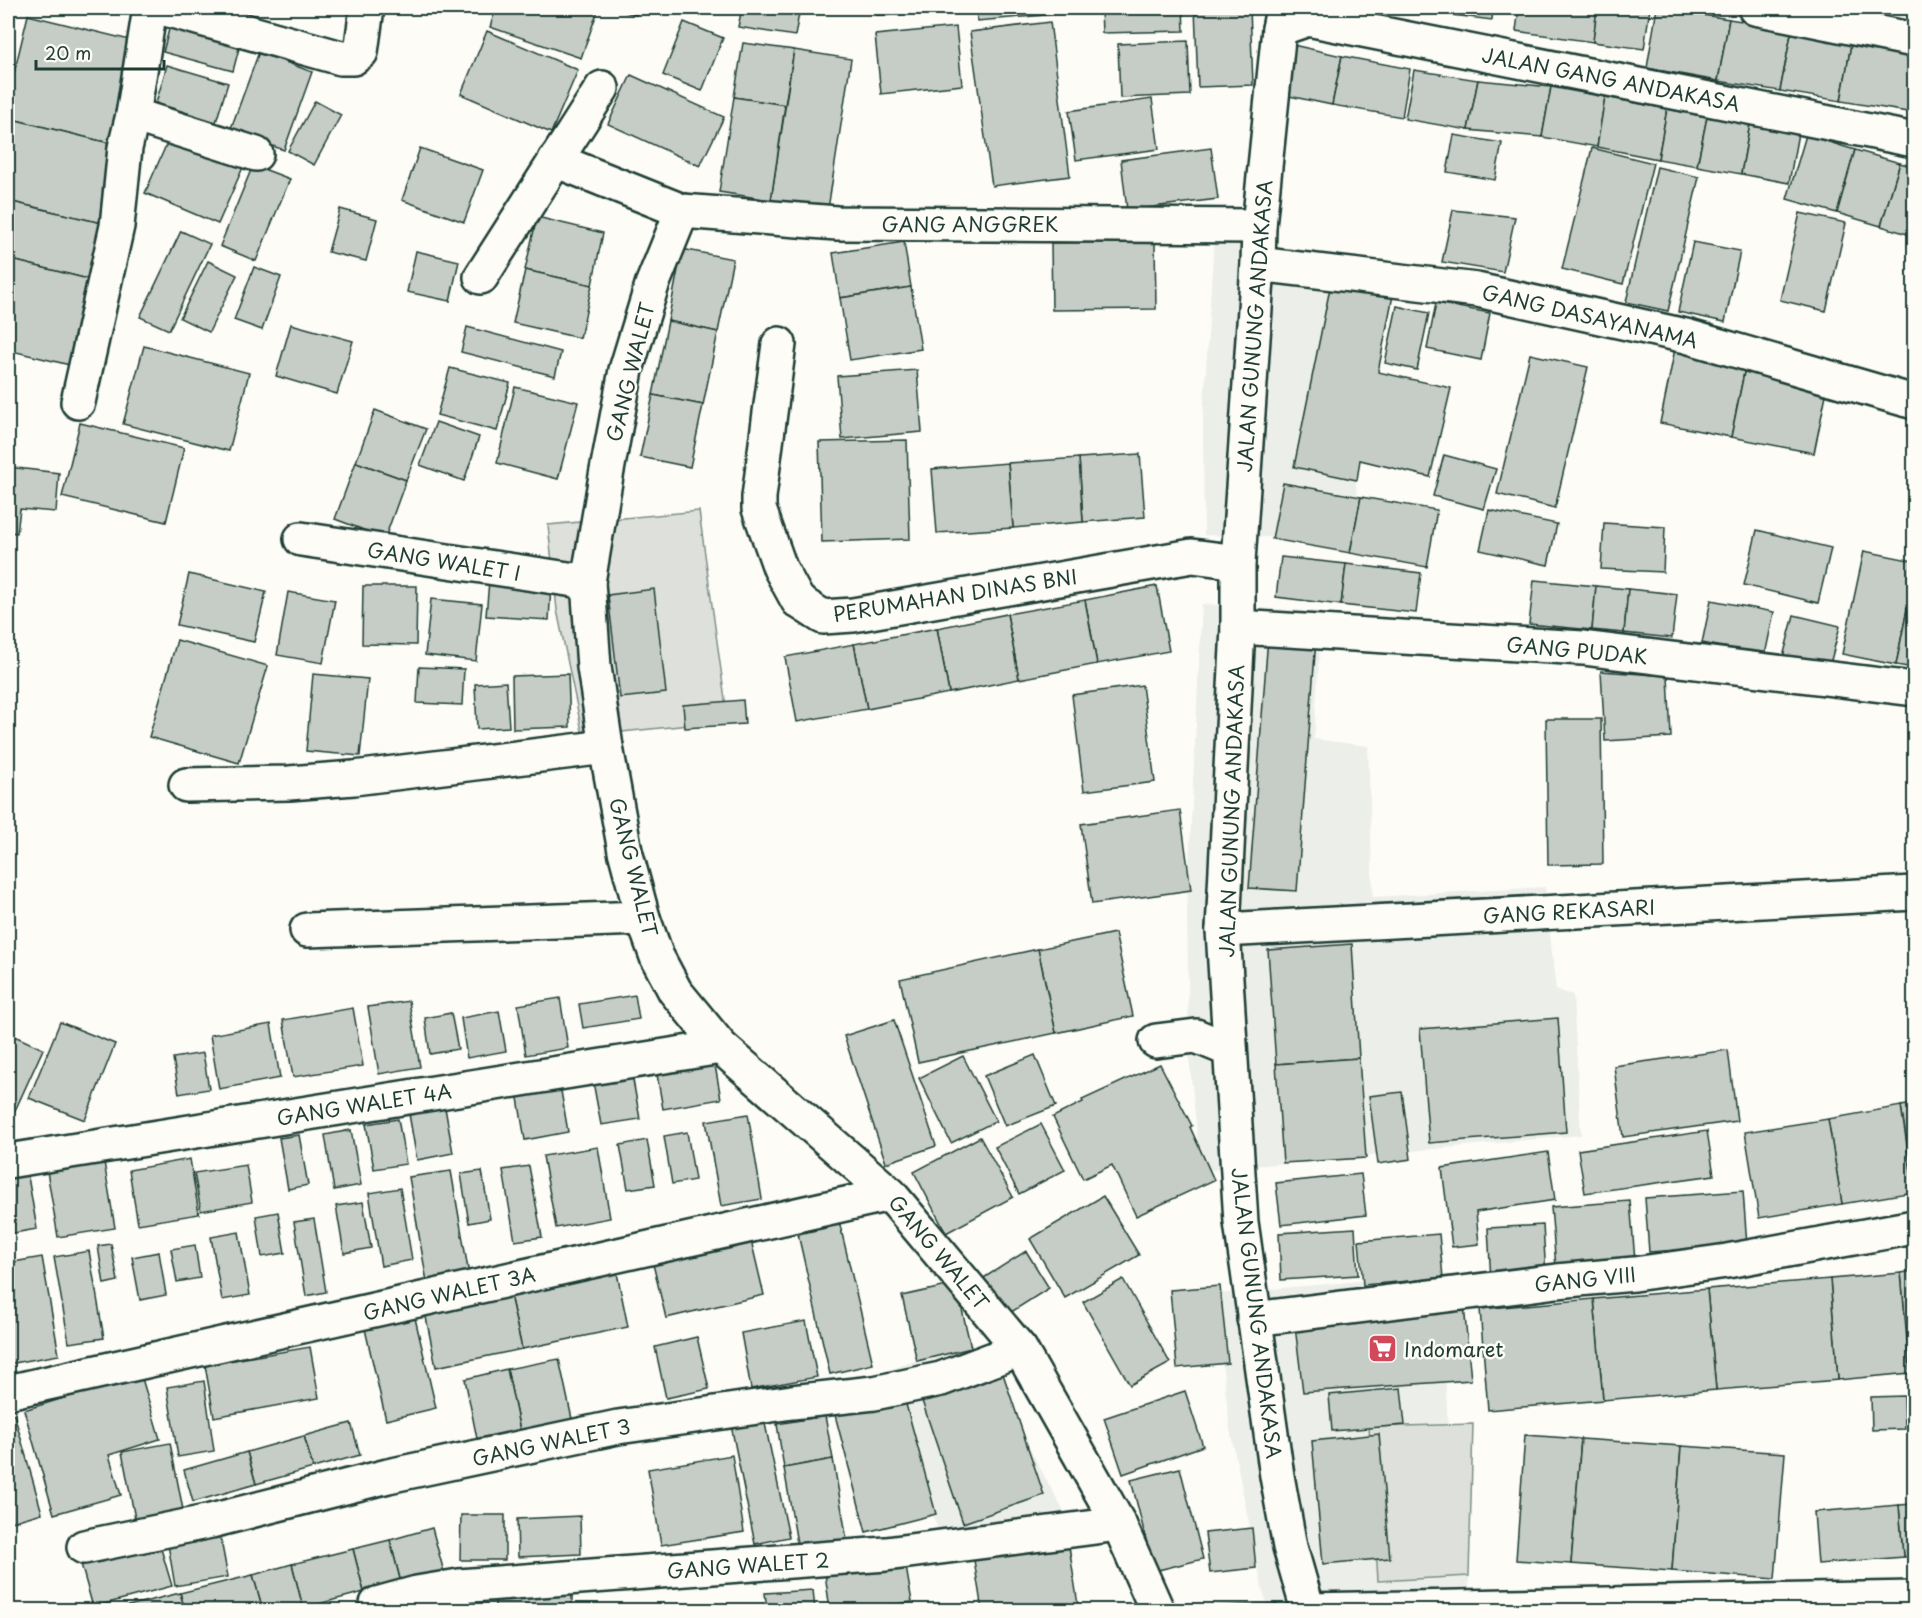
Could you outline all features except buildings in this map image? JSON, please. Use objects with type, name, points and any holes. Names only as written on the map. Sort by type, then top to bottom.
[{"type":"street","points":[[78,402],[117,226],[125,148],[134,115],[150,8]]},
{"type":"street","points":[[162,8],[341,58],[353,58],[361,52],[367,8]]},
{"type":"street","points":[[1755,8],[1914,40]]},
{"type":"street","name":"JALAN GANG ANDAKASA","points":[[1290,18],[1914,140]]},
{"type":"street","name":"JALAN GUNUNG ANDAKASA","points":[[1290,18],[1259,226],[1238,562],[1238,627],[1223,930],[1241,1222],[1290,1547],[1308,1610]]},
{"type":"street","points":[[481,278],[602,88]]},
{"type":"street","points":[[134,115],[256,154]]},
{"type":"street","name":"GANG ANGGREK","points":[[555,160],[682,211],[837,223],[1259,226]]},
{"type":"street","name":"GANG WALET","points":[[682,211],[652,285],[626,370],[588,582],[594,667],[606,747],[625,851],[643,918],[657,957],[675,991],[721,1047],[890,1194],[1020,1349],[1119,1524],[1157,1611]]},
{"type":"street","name":"GANG DASAYANAMA","points":[[1258,264],[1477,290],[1686,336],[1914,402]]},
{"type":"street","name":"PERUMAHAN DINAS BNI","points":[[779,344],[759,509],[780,568],[798,601],[823,616],[853,615],[1192,556],[1238,562]]},
{"type":"street","name":"GANG WALET I","points":[[301,539],[588,582]]},
{"type":"street","name":"GANG PUDAK","points":[[1238,627],[1583,648],[1914,689]]},
{"type":"street","points":[[186,785],[289,783],[354,778],[606,747]]},
{"type":"street","name":"GANG REKASARI","points":[[1223,930],[1914,893]]},
{"type":"street","points":[[307,930],[643,918]]},
{"type":"street","points":[[1156,1041],[1196,1036],[1230,1050]]},
{"type":"street","name":"GANG WALET 4A","points":[[8,1161],[721,1047]]},
{"type":"street","name":"GANG WALET 3A","points":[[8,1392],[890,1194]]},
{"type":"street","name":"GANG VIII","points":[[1254,1319],[1557,1281],[1634,1274],[1727,1261],[1914,1227]]},
{"type":"street","name":"GANG WALET 3","points":[[84,1547],[211,1521],[388,1476],[618,1427],[792,1402],[874,1393],[908,1386],[941,1379],[1020,1349]]},
{"type":"street","name":"GANG WALET 2","points":[[377,1604],[417,1593],[459,1586],[886,1554],[1119,1524]]},
{"type":"street","points":[[1308,1610],[1914,1598]]},
{"type":"shaded area","points":[[1214,237],[1351,264],[1354,456],[1360,540],[1204,535],[1203,421]]},
{"type":"shaded area","points":[[699,511],[728,721],[583,736],[557,610],[548,525]]},
{"type":"shaded area","points":[[1202,604],[1322,612],[1314,739],[1368,746],[1373,897],[1545,887],[1556,990],[1573,995],[1581,1135],[1201,1171],[1189,1058],[1187,904]]},
{"type":"shaded area","points":[[1439,1274],[1448,1426],[1370,1427],[1378,1581],[1469,1576],[1468,1610],[1269,1610],[1262,1587],[1230,1429],[1214,1294]]},
{"type":"shaded area","points":[[971,1341],[1064,1512],[945,1545],[872,1376]]},
{"type":"shaded area","points":[[1473,1424],[1469,1576],[1378,1581],[1369,1427]]},
{"type":"place","name":"Indomaret","points":[[1383,1349]]}]
